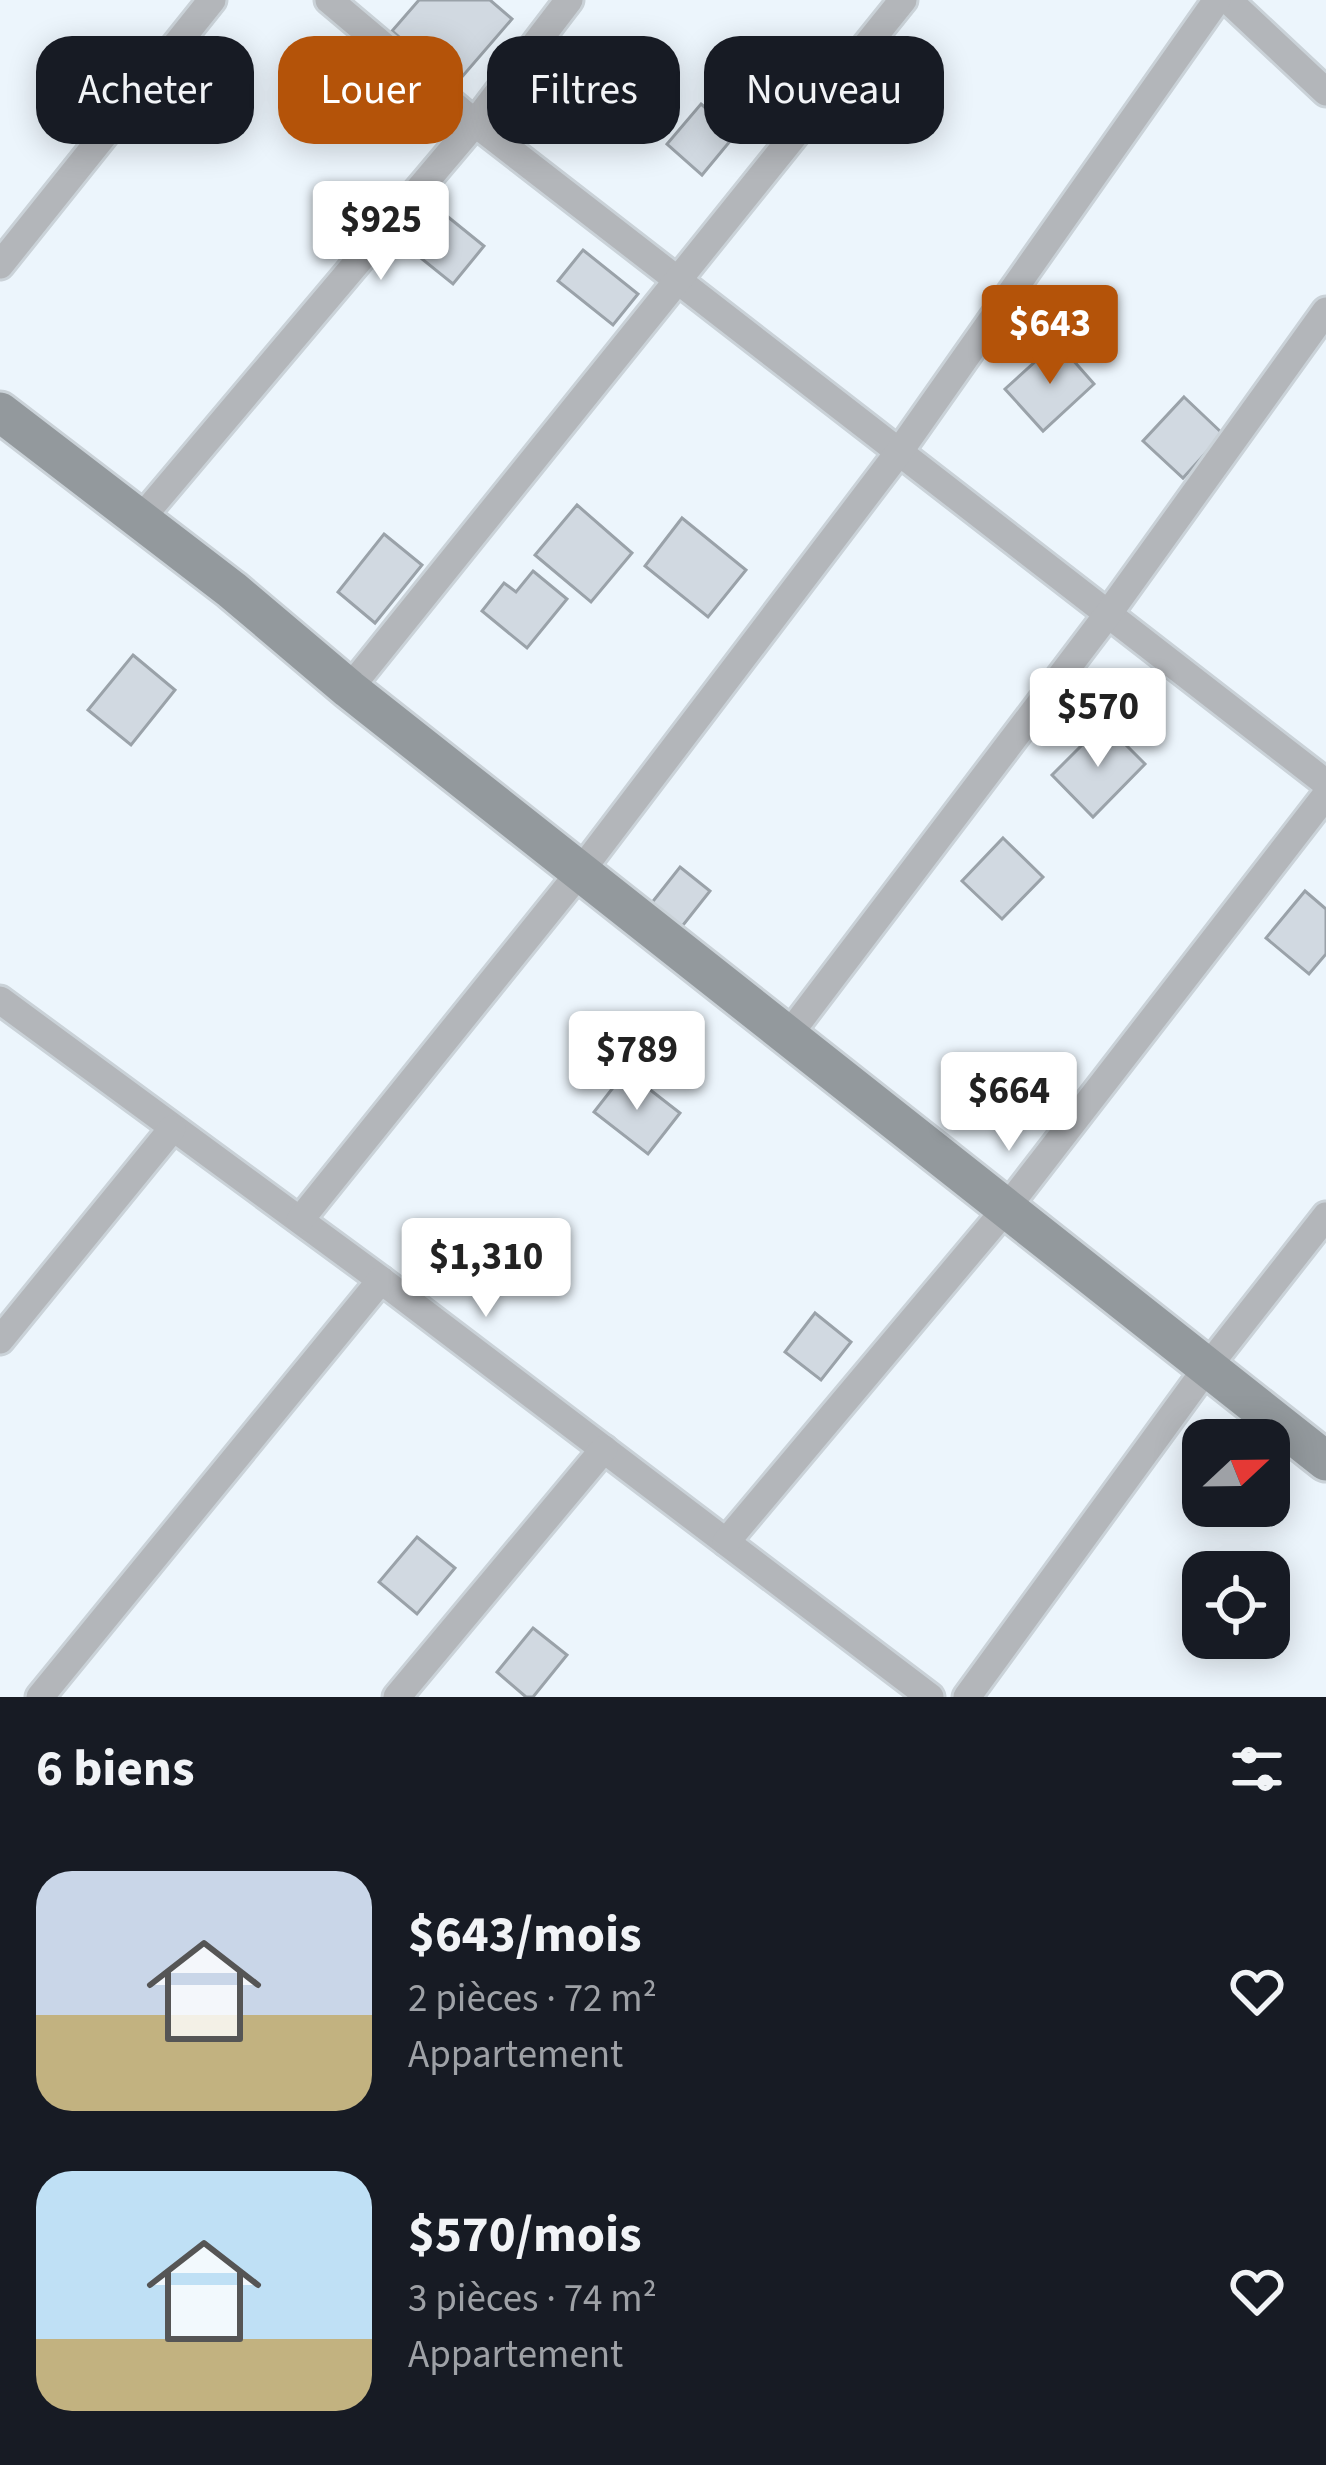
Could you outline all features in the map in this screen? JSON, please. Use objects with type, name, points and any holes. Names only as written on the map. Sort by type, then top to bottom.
[{"type":"street","points":[[0,265],[212,0]]},
{"type":"street","points":[[329,0],[475,123],[1326,783]]},
{"type":"street","points":[[138,522],[475,123],[569,0]]},
{"type":"street","points":[[349,689],[903,0]]},
{"type":"street","points":[[300,1220],[580,872],[899,452],[1217,0]]},
{"type":"street","points":[[1228,0],[1326,92]]},
{"type":"street","points":[[788,1037],[1108,614],[1326,311]]},
{"type":"street","points":[[0,412],[232,590],[349,689],[1326,1461]]},
{"type":"street","points":[[726,1542],[1005,1210],[1326,795]]},
{"type":"street","points":[[0,1000],[381,1280],[930,1697]]},
{"type":"street","points":[[0,1340],[172,1129]]},
{"type":"street","points":[[967,1697],[1206,1370],[1326,1216]]},
{"type":"street","points":[[40,1697],[381,1280]]},
{"type":"street","points":[[397,1697],[604,1449]]},
{"type":"building","points":[[419,0],[490,0],[512,19],[497,36],[487,36],[487,48],[463,76],[463,36],[398,36],[392,31]]},
{"type":"building","points":[[701,104],[704,144],[728,144],[702,175],[667,144],[680,144],[680,129]]},
{"type":"building","points":[[437,208],[484,246],[453,284],[406,246]]},
{"type":"building","points":[[583,250],[638,294],[613,325],[558,281]]},
{"type":"building","points":[[1057,342],[1094,384],[1043,431],[1005,389]]},
{"type":"building","points":[[1184,397],[1223,434],[1183,478],[1143,441]]},
{"type":"building","points":[[577,505],[632,553],[591,602],[535,555]]},
{"type":"building","points":[[682,518],[746,570],[708,617],[645,566]]},
{"type":"building","points":[[384,534],[422,565],[375,623],[338,592]]},
{"type":"building","points":[[533,571],[567,599],[527,648],[482,611],[504,583],[516,592]]},
{"type":"building","points":[[133,655],[175,690],[131,745],[88,710]]},
{"type":"building","points":[[1104,723],[1145,764],[1093,817],[1052,775]]},
{"type":"building","points":[[1003,838],[1043,877],[1002,919],[962,881]]},
{"type":"building","points":[[680,867],[710,891],[680,929],[650,905]]},
{"type":"building","points":[[1305,891],[1326,909],[1326,954],[1309,974],[1266,938]]},
{"type":"building","points":[[626,1071],[680,1113],[648,1154],[594,1112]]},
{"type":"building","points":[[815,1313],[851,1342],[821,1380],[785,1352]]},
{"type":"building","points":[[417,1537],[455,1568],[417,1614],[379,1582]]},
{"type":"building","points":[[533,1628],[567,1655],[533,1697],[526,1697],[497,1672]]}]
